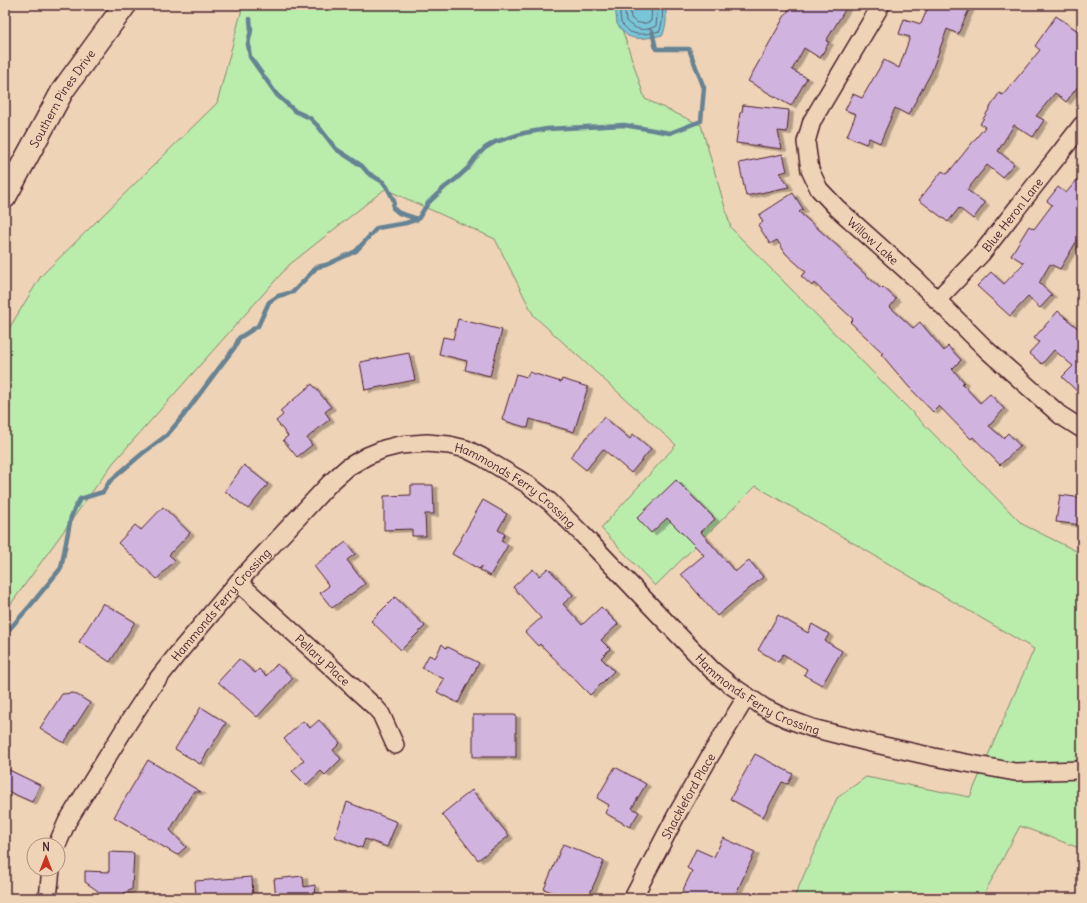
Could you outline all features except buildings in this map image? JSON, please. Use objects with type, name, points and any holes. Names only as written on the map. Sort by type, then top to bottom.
[{"type":"street","name":"Southern Pines Drive","points":[[5,197],[63,90],[125,5]]},
{"type":"street","name":"Willow Lake","points":[[881,5],[812,121],[806,142],[810,170],[819,189],[837,208],[915,278],[988,351],[1060,415],[1082,429]]},
{"type":"street","name":"Blue Heron Lane","points":[[937,300],[982,253],[1082,125]]},
{"type":"street","name":"Hammonds Ferry Crossing","points":[[60,837],[67,822],[153,685],[238,582],[299,515],[348,467],[367,456],[384,449],[400,445],[427,443],[449,445],[466,449],[527,484],[550,502],[712,670],[765,708],[785,718],[812,728],[871,744],[1015,772],[1082,770]]},
{"type":"street","name":"Pellary Place","points":[[238,582],[375,707],[381,714],[395,745]]},
{"type":"street","name":"Shackleford Place","points":[[633,898],[677,814],[710,756],[747,696]]},
{"type":"street","points":[[48,898],[50,877]]},
{"type":"green space","points":[[243,5],[620,5],[618,17],[645,99],[701,125],[731,228],[1022,524],[1082,554],[1082,849],[1020,826],[982,898],[794,898],[837,798],[866,777],[970,797],[1034,649],[756,486],[655,586],[601,528],[676,445],[534,316],[495,239],[385,189],[289,265],[113,463],[5,612],[5,335],[41,276],[217,103]]},
{"type":"water","points":[[615,5],[666,5],[666,23],[663,35],[650,38],[628,36],[617,24]]},
{"type":"waterway","points":[[250,19],[251,30],[248,44],[250,57],[277,95],[295,111],[310,118],[336,149],[362,166],[368,173],[383,182],[394,201],[393,208],[399,213],[418,219]]},
{"type":"waterway","points":[[5,639],[6,633],[61,568],[71,517],[80,499],[103,492],[110,481],[167,435],[184,415],[235,347],[239,338],[258,326],[269,302],[278,296],[293,292],[317,267],[326,265],[356,251],[377,228],[406,223],[418,219],[428,203],[468,168],[485,148],[495,142],[524,133],[547,129],[624,125],[670,133],[701,121],[704,88],[689,49],[656,49],[652,31]]}]
